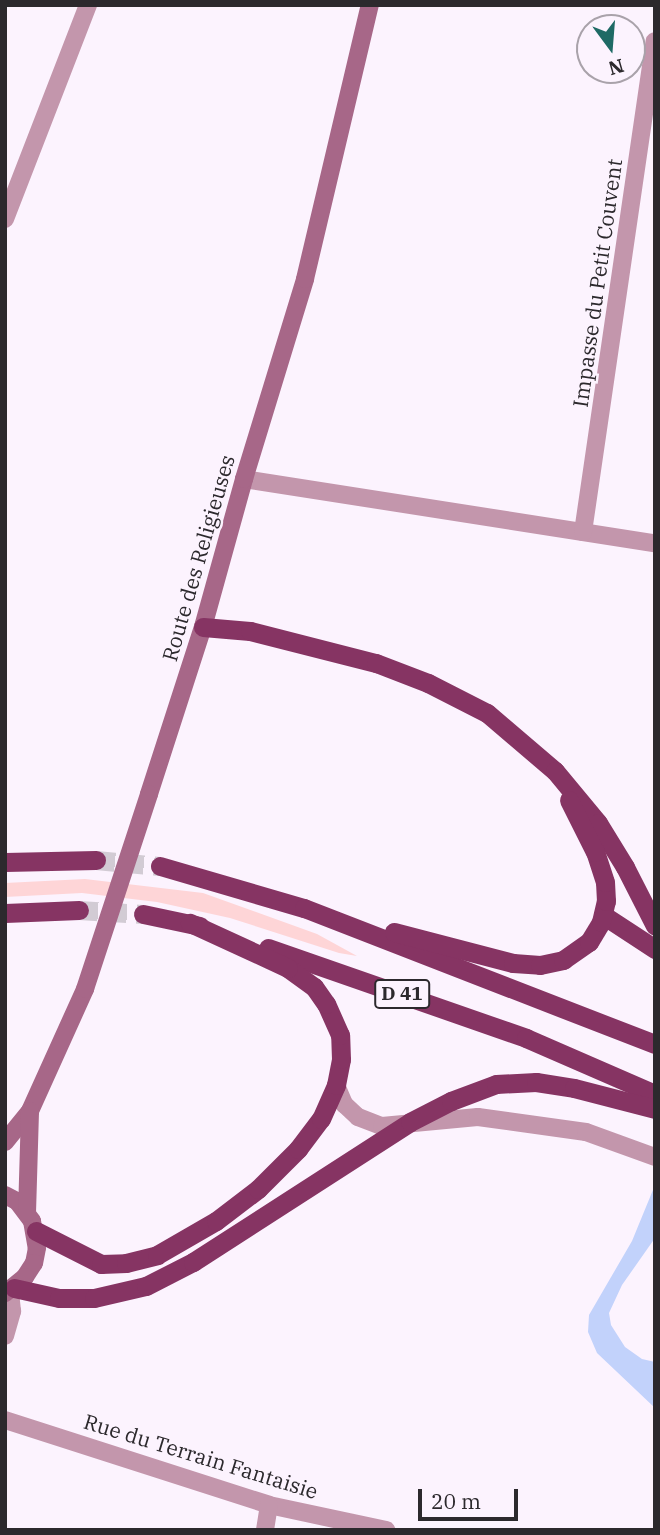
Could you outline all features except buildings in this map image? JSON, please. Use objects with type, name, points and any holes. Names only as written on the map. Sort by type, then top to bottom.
[{"type":"highway","points":[[203,627],[250,631],[376,663],[428,683],[487,713],[555,771],[598,823],[625,867],[655,926]]},
{"type":"highway","points":[[304,908],[513,963],[540,965],[563,960],[589,942],[603,915],[605,881],[595,852],[555,771]]},
{"type":"highway","points":[[5,862],[96,860]]},
{"type":"highway","name":"D 41","points":[[160,866],[304,908],[655,1044]]},
{"type":"highway","points":[[5,913],[79,910]]},
{"type":"highway","name":"D 41","points":[[142,914],[190,923],[307,960],[526,1038],[655,1094]]},
{"type":"highway","points":[[603,915],[655,949]]},
{"type":"highway","points":[[36,1231],[101,1264],[157,1255],[216,1221],[258,1189],[298,1149],[321,1119],[336,1085],[341,1059],[340,1035],[314,987],[288,968],[190,923]]},
{"type":"highway","points":[[10,1291],[60,1298],[94,1298],[146,1286],[193,1262],[410,1122],[451,1101],[496,1084],[536,1082],[574,1088],[655,1109]]},
{"type":"main road","name":"Route des Religieuses","points":[[5,1142],[30,1111],[85,989],[203,627],[244,479],[305,279],[370,5]]},
{"type":"main road","name":"Route des Religieuses","points":[[27,1213],[30,1111]]},
{"type":"main road","points":[[5,1195],[27,1213],[36,1231],[37,1248],[34,1263],[10,1291]]},
{"type":"street","points":[[5,219],[88,5]]},
{"type":"street","name":"Impasse du Petit Couvent","points":[[583,532],[655,41]]},
{"type":"street","points":[[244,479],[655,543]]},
{"type":"street","points":[[336,1085],[344,1104],[358,1116],[382,1126],[478,1117],[586,1132],[655,1157]]},
{"type":"street","points":[[5,1336],[12,1311],[10,1291]]},
{"type":"street","name":"Rue du Terrain Fantaisie","points":[[5,1420],[269,1504],[386,1530]]},
{"type":"street","points":[[265,1530],[269,1504]]},
{"type":"shaded area","points":[[85,879],[203,893],[317,934],[357,956],[339,953],[230,918],[157,902],[82,893],[5,897],[5,883]]},
{"type":"water","points":[[655,1185],[655,1238],[622,1285],[609,1313],[611,1325],[625,1347],[642,1359],[655,1362],[655,1408],[597,1353],[588,1332],[589,1315],[632,1241]]},
{"type":"tunnel","points":[[96,860],[160,866]]},
{"type":"tunnel","points":[[79,910],[143,914]]}]
